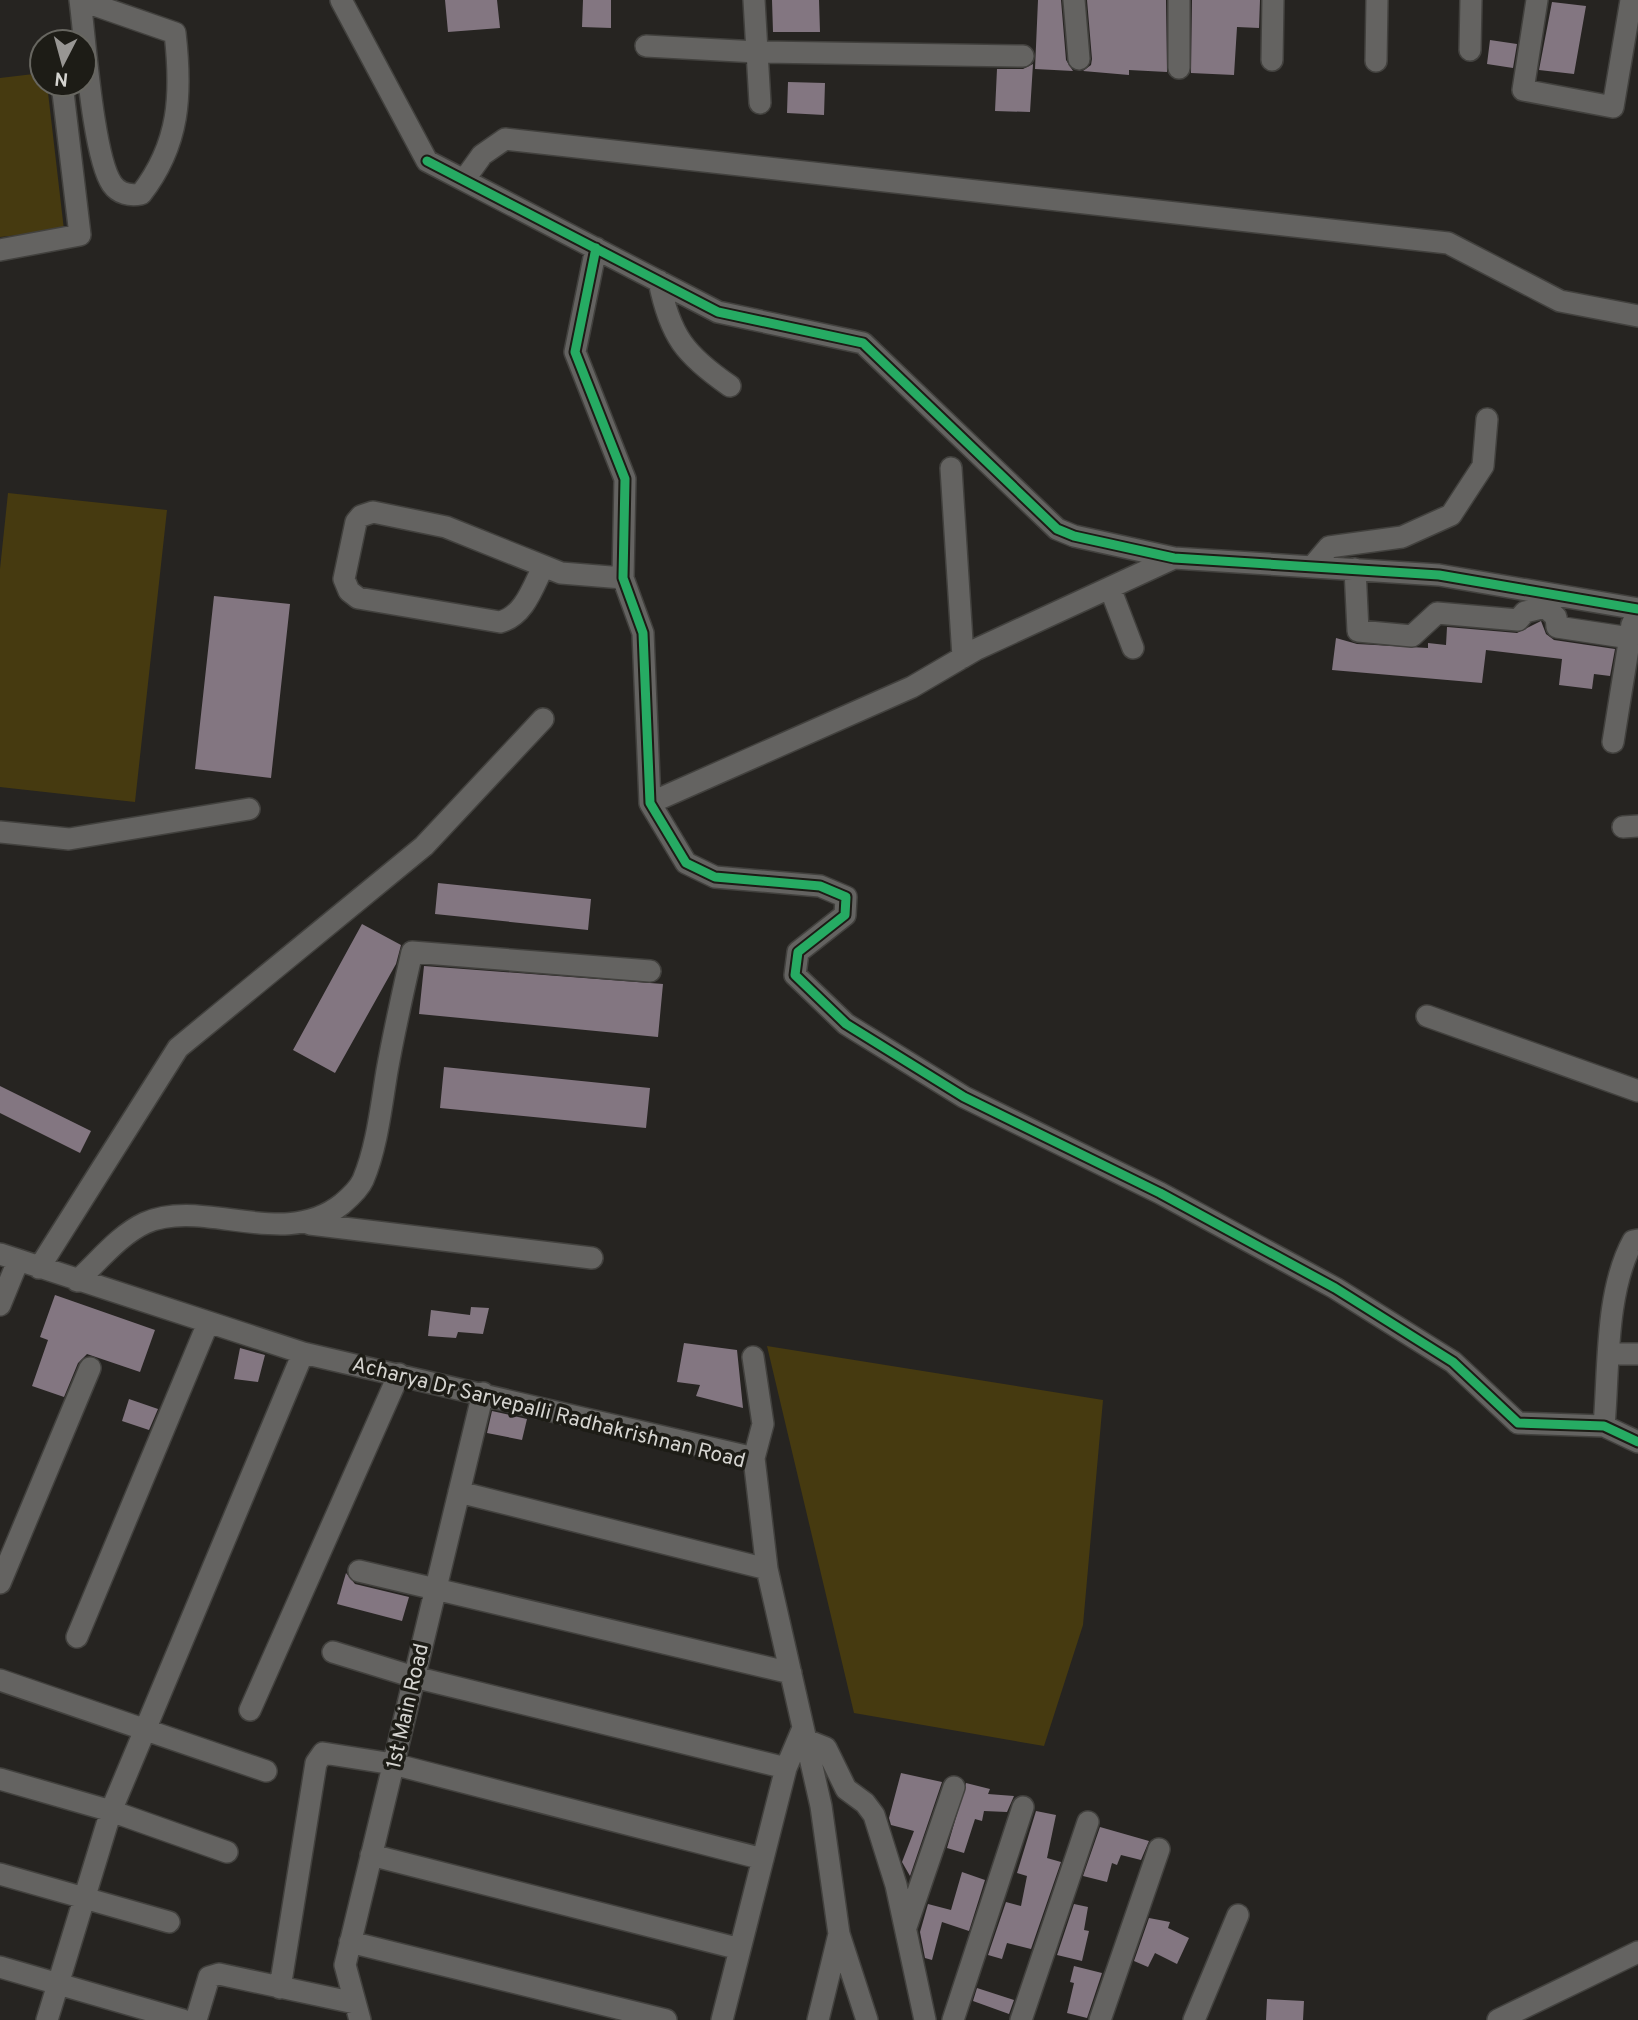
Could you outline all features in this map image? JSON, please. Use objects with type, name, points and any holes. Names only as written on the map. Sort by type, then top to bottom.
[{"type":"street","points":[[80,0],[175,33],[179,104],[176,122],[154,173],[141,194],[131,195],[118,191],[111,183],[101,157],[80,0]]},
{"type":"street","points":[[341,0],[427,161],[718,312],[863,343],[1057,529],[1074,537],[1174,558],[1439,575],[1636,609],[1613,742]]},
{"type":"street","points":[[754,0],[760,103]]},
{"type":"street","points":[[1074,0],[1079,58]]},
{"type":"street","points":[[1179,0],[1179,68]]},
{"type":"street","points":[[1272,60],[1273,0]]},
{"type":"street","points":[[1376,61],[1377,0]]},
{"type":"street","points":[[1470,50],[1471,0]]},
{"type":"street","points":[[1537,0],[1523,90],[1613,107],[1631,0]]},
{"type":"street","points":[[646,46],[757,52],[1023,56]]},
{"type":"street","points":[[0,250],[80,235],[64,98]]},
{"type":"street","points":[[464,180],[482,155],[505,139],[1448,243],[1560,301],[1638,316]]},
{"type":"street","points":[[596,248],[575,352],[625,479],[623,578],[643,633],[650,803],[686,863],[715,877],[820,886],[846,897],[845,915],[798,952],[795,975],[846,1024],[964,1097],[1160,1193],[1335,1288],[1453,1362],[1518,1423],[1604,1426],[1638,1442]]},
{"type":"street","points":[[659,281],[664,309],[681,345],[691,357],[730,386]]},
{"type":"street","points":[[1312,567],[1329,547],[1402,537],[1451,515],[1483,466],[1487,419]]},
{"type":"street","points":[[950,468],[963,657]]},
{"type":"street","points":[[543,567],[512,619],[500,622],[358,598],[349,591],[344,579],[356,522],[361,516],[373,512],[446,527],[543,567],[586,577],[623,578]]},
{"type":"street","points":[[650,803],[912,687],[963,657],[1174,558]]},
{"type":"street","points":[[1355,569],[1358,631],[1412,636],[1437,613],[1518,620],[1525,612],[1545,607],[1556,617],[1557,626],[1630,638]]},
{"type":"street","points":[[1111,588],[1133,648]]},
{"type":"street","points":[[39,1268],[178,1048],[424,846],[543,719]]},
{"type":"street","points":[[0,832],[69,839],[249,810]]},
{"type":"street","points":[[298,1222],[330,1214],[362,1183],[374,1145],[412,952],[650,971]]},
{"type":"street","points":[[1427,1016],[1638,1091]]},
{"type":"street","points":[[77,1281],[120,1240],[146,1223],[173,1216],[262,1224],[298,1222],[592,1258]]},
{"type":"street","points":[[1604,1426],[1615,1289],[1624,1258],[1633,1241],[1638,1240]]},
{"type":"street","points":[[0,1305],[9,1258]]},
{"type":"street","name":"Acharya Dr Sarvepalli Radhakrishnan Road","points":[[9,1258],[303,1353],[482,1392],[754,1458],[767,1569],[821,1806],[839,1934],[867,2020]]},
{"type":"street","points":[[77,1637],[208,1323]]},
{"type":"street","points":[[47,2020],[111,1811],[303,1353]]},
{"type":"street","points":[[1610,1354],[1638,1354]]},
{"type":"street","points":[[753,1357],[762,1424],[754,1458]]},
{"type":"street","points":[[0,1583],[90,1368]]},
{"type":"street","points":[[250,1710],[399,1374]]},
{"type":"street","name":"1st Main Road","points":[[357,2011],[345,1965],[482,1392]]},
{"type":"street","points":[[459,1492],[767,1569]]},
{"type":"street","points":[[359,1571],[791,1673]]},
{"type":"street","points":[[333,1652],[414,1677],[786,1768]]},
{"type":"street","points":[[0,1680],[266,1771]]},
{"type":"street","points":[[722,2020],[786,1768],[805,1734],[826,1748],[846,1789],[871,1808],[896,1885],[925,2020]]},
{"type":"street","points":[[280,1988],[316,1763],[323,1753],[335,1752],[393,1764],[763,1859]]},
{"type":"street","points":[[0,1779],[111,1811],[228,1853]]},
{"type":"street","points":[[905,1929],[954,1787]]},
{"type":"street","points":[[953,2020],[1024,1807]]},
{"type":"street","points":[[1021,2020],[1088,1822]]},
{"type":"street","points":[[1100,2020],[1159,1849]]},
{"type":"street","points":[[371,1855],[740,1949]]},
{"type":"street","points":[[0,1874],[169,1922]]},
{"type":"street","points":[[1194,2020],[1238,1915]]},
{"type":"street","points":[[818,2020],[839,1934]]},
{"type":"street","points":[[351,1942],[666,2020]]},
{"type":"street","points":[[1498,2020],[1638,1952]]},
{"type":"street","points":[[0,1967],[183,2020]]},
{"type":"street","points":[[196,2020],[209,1977],[219,1975],[280,1988],[357,2011]]},
{"type":"shaded area","points":[[28,75],[28,98],[49,98],[64,230],[0,237],[0,78]]},
{"type":"shaded area","points":[[8,493],[167,510],[135,802],[0,787],[0,569]]},
{"type":"shaded area","points":[[767,1346],[1103,1400],[1083,1625],[1044,1746],[854,1713]]},
{"type":"building","points":[[445,0],[497,0],[500,28],[448,32]]},
{"type":"building","points":[[583,0],[611,0],[611,28],[582,27]]},
{"type":"building","points":[[772,0],[819,0],[820,32],[773,32]]},
{"type":"building","points":[[1038,0],[1061,0],[1066,60],[1073,71],[1035,69]]},
{"type":"building","points":[[1087,0],[1166,0],[1167,72],[1129,70],[1129,75],[1083,71],[1091,65],[1092,59]]},
{"type":"building","points":[[1192,0],[1260,0],[1259,28],[1237,27],[1234,75],[1191,73]]},
{"type":"building","points":[[1552,2],[1586,6],[1574,74],[1539,70]]},
{"type":"building","points":[[1490,40],[1517,44],[1513,68],[1487,64]]},
{"type":"building","points":[[1033,64],[1030,112],[995,111],[997,69],[1023,69]]},
{"type":"building","points":[[788,82],[825,83],[824,115],[787,113]]},
{"type":"building","points":[[214,596],[290,604],[271,778],[195,769]]},
{"type":"building","points":[[1541,621],[1546,634],[1554,640],[1615,649],[1610,676],[1594,674],[1592,689],[1559,685],[1562,659],[1486,650],[1482,683],[1332,670],[1336,638],[1357,644],[1428,648],[1428,643],[1446,645],[1447,627],[1517,633]]},
{"type":"building","points":[[438,883],[591,899],[588,930],[435,914]]},
{"type":"building","points":[[362,924],[401,945],[396,964],[335,1073],[293,1050]]},
{"type":"building","points":[[424,966],[663,984],[658,1037],[419,1014]]},
{"type":"building","points":[[444,1067],[650,1088],[646,1128],[440,1108]]},
{"type":"building","points":[[0,1086],[91,1131],[80,1153],[0,1113]]},
{"type":"building","points":[[55,1295],[155,1330],[140,1372],[87,1354],[78,1363],[64,1397],[32,1386],[48,1340],[40,1337]]},
{"type":"building","points":[[471,1307],[489,1308],[483,1334],[458,1332],[456,1338],[428,1336],[431,1310],[470,1315]]},
{"type":"building","points":[[684,1343],[737,1350],[743,1408],[696,1396],[700,1385],[677,1382]]},
{"type":"building","points":[[240,1348],[265,1355],[258,1382],[234,1379]]},
{"type":"building","points":[[129,1399],[158,1409],[149,1430],[122,1421]]},
{"type":"building","points":[[492,1411],[527,1419],[522,1440],[487,1433]]},
{"type":"building","points":[[346,1573],[355,1584],[409,1597],[402,1621],[337,1604]]},
{"type":"building","points":[[901,1773],[942,1782],[910,1876],[902,1862],[914,1831],[891,1825],[889,1818]]},
{"type":"building","points":[[966,1783],[990,1789],[988,1794],[1014,1796],[1007,1812],[984,1811],[982,1821],[975,1819],[964,1853],[947,1848]]},
{"type":"building","points":[[1036,1811],[1056,1815],[1047,1858],[1061,1862],[1031,1949],[1007,1943],[1002,1959],[988,1955],[1006,1902],[1021,1906],[1027,1876],[1017,1873]]},
{"type":"building","points":[[1100,1827],[1149,1841],[1141,1860],[1121,1855],[1117,1865],[1112,1863],[1107,1882],[1083,1876]]},
{"type":"building","points":[[962,1872],[985,1880],[969,1931],[942,1922],[932,1960],[925,1958],[920,1932],[928,1904],[951,1910]]},
{"type":"building","points":[[1074,1904],[1088,1907],[1084,1930],[1089,1931],[1082,1961],[1057,1955]]},
{"type":"building","points":[[1149,1918],[1170,1922],[1168,1928],[1189,1938],[1177,1964],[1155,1953],[1148,1967],[1134,1961]]},
{"type":"building","points":[[1074,1966],[1102,1973],[1087,2018],[1067,2013],[1074,1983],[1070,1982]]},
{"type":"building","points":[[977,1988],[1014,2000],[1009,2014],[973,2001]]},
{"type":"building","points":[[1267,1999],[1304,2001],[1303,2020],[1266,2020]]},
{"type":"cycle path","points":[[427,161],[718,312],[863,343],[1057,529],[1074,536],[1174,558],[1439,575],[1638,609]]},
{"type":"cycle path","points":[[596,248],[575,352],[625,479],[623,578],[643,633],[650,803],[686,863],[715,877],[820,886],[846,897],[845,915],[798,952],[795,975],[846,1024],[964,1097],[1160,1193],[1335,1288],[1453,1362],[1518,1423],[1604,1426],[1638,1442]]}]
